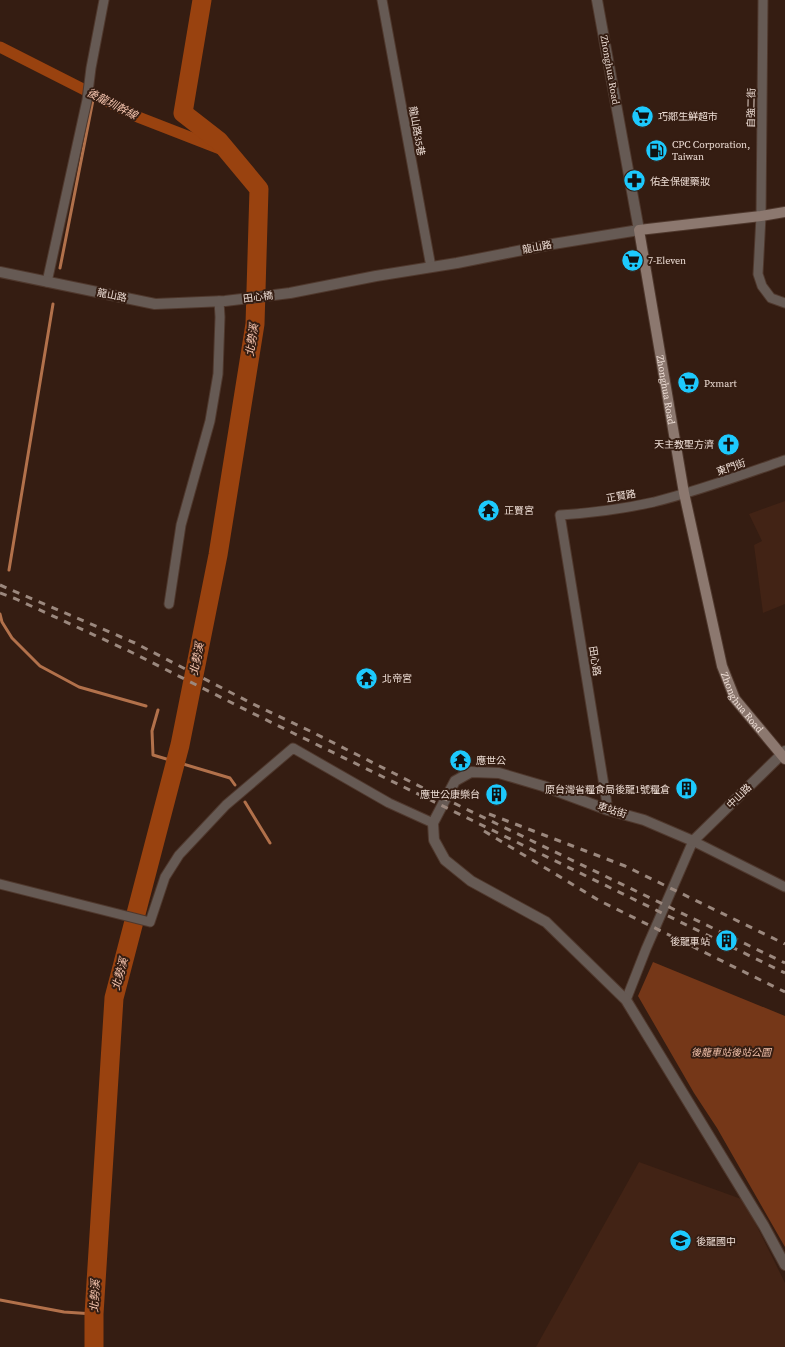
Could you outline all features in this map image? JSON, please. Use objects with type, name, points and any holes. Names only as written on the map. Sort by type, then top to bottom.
[{"type":"main road","name":"龍山路","points":[[639,230],[785,212]]},
{"type":"main road","name":"Zhonghua Road","points":[[639,230],[684,493],[722,666],[735,699],[784,755]]},
{"type":"street","points":[[48,282],[87,100],[104,0]]},
{"type":"street","name":"龍山路35巷","points":[[382,0],[431,267]]},
{"type":"street","name":"Zhonghua Road","points":[[597,0],[639,230]]},
{"type":"street","name":"自強二街","points":[[762,0],[761,216],[758,274],[762,286],[771,298],[785,304]]},
{"type":"street","name":"龍山路","points":[[290,293],[553,244],[639,230]]},
{"type":"street","name":"龍山路","points":[[0,272],[155,304],[222,301]]},
{"type":"street","name":"田心橋","points":[[222,301],[290,293]]},
{"type":"street","points":[[169,604],[181,525],[210,421],[218,374],[222,301]]},
{"type":"street","name":"東門街","points":[[684,493],[727,481],[785,460]]},
{"type":"street","name":"正賢路","points":[[560,515],[586,513],[652,502],[684,493]]},
{"type":"street","name":"田心路","points":[[560,515],[608,810]]},
{"type":"street","points":[[0,884],[150,922],[165,877],[179,855],[226,806],[293,748],[389,803],[434,823],[434,840],[445,860],[471,881],[546,922],[626,1000],[764,1226],[785,1265]]},
{"type":"street","name":"中山路","points":[[693,841],[784,755]]},
{"type":"street","name":"車站街","points":[[434,823],[455,781],[472,772],[498,773],[543,786],[608,810],[644,820],[693,841],[785,887]]},
{"type":"street","points":[[626,1000],[646,949],[693,841]]},
{"type":"shaded area","points":[[785,501],[785,604],[763,613],[754,545],[762,541],[749,514]]},
{"type":"shaded area","name":"後龍國中","points":[[639,1162],[744,1200],[785,1283],[785,1347],[536,1347]]},
{"type":"green space","name":"後龍車站後站公園","points":[[653,962],[785,1016],[785,1247],[717,1128],[694,1093],[638,996]]},
{"type":"waterway","name":"北勢溪","points":[[94,1347],[94,1314],[114,998],[180,745],[218,555],[255,324],[259,189],[219,141],[183,113],[202,0]]},
{"type":"waterway","name":"後龍圳幹線","points":[[0,47],[138,117],[228,152]]},
{"type":"waterway","points":[[60,268],[94,95]]},
{"type":"waterway","points":[[9,570],[53,304]]},
{"type":"waterway","points":[[0,614],[2,622],[12,638],[40,666],[79,687],[146,706]]},
{"type":"waterway","name":"北勢溪","points":[[158,710],[152,731],[153,755],[230,778],[235,785]]},
{"type":"waterway","points":[[245,802],[270,843]]},
{"type":"waterway","points":[[0,1300],[64,1312],[94,1314]]},
{"type":"railway","points":[[0,585],[135,643],[253,704],[435,794],[785,963]]},
{"type":"railway","points":[[0,593],[131,652],[250,712],[785,973]]},
{"type":"railway","points":[[489,814],[625,866],[785,944]]},
{"type":"railway","points":[[484,831],[600,901],[785,992]]},
{"type":"place","name":"巧鄰生鮮超市","points":[[643,116]]},
{"type":"place","name":"CPC Corporation, Taiwan","points":[[656,150]]},
{"type":"place","name":"佑全保健藥妝","points":[[635,181]]},
{"type":"place","name":"7-Eleven","points":[[632,260]]},
{"type":"place","name":"Pxmart","points":[[688,383]]},
{"type":"place","name":"天主教聖方濟","points":[[729,444]]},
{"type":"place","name":"正賢宮","points":[[489,510]]},
{"type":"place","name":"北帝宮","points":[[366,678]]},
{"type":"place","name":"應世公","points":[[461,760]]},
{"type":"place","name":"原台灣省糧食局後龍1號糧倉","points":[[686,789]]},
{"type":"place","name":"應世公康樂台","points":[[496,794]]},
{"type":"place","name":"後龍車站","points":[[726,941]]},
{"type":"place","name":"後龍國中","points":[[680,1241]]}]
